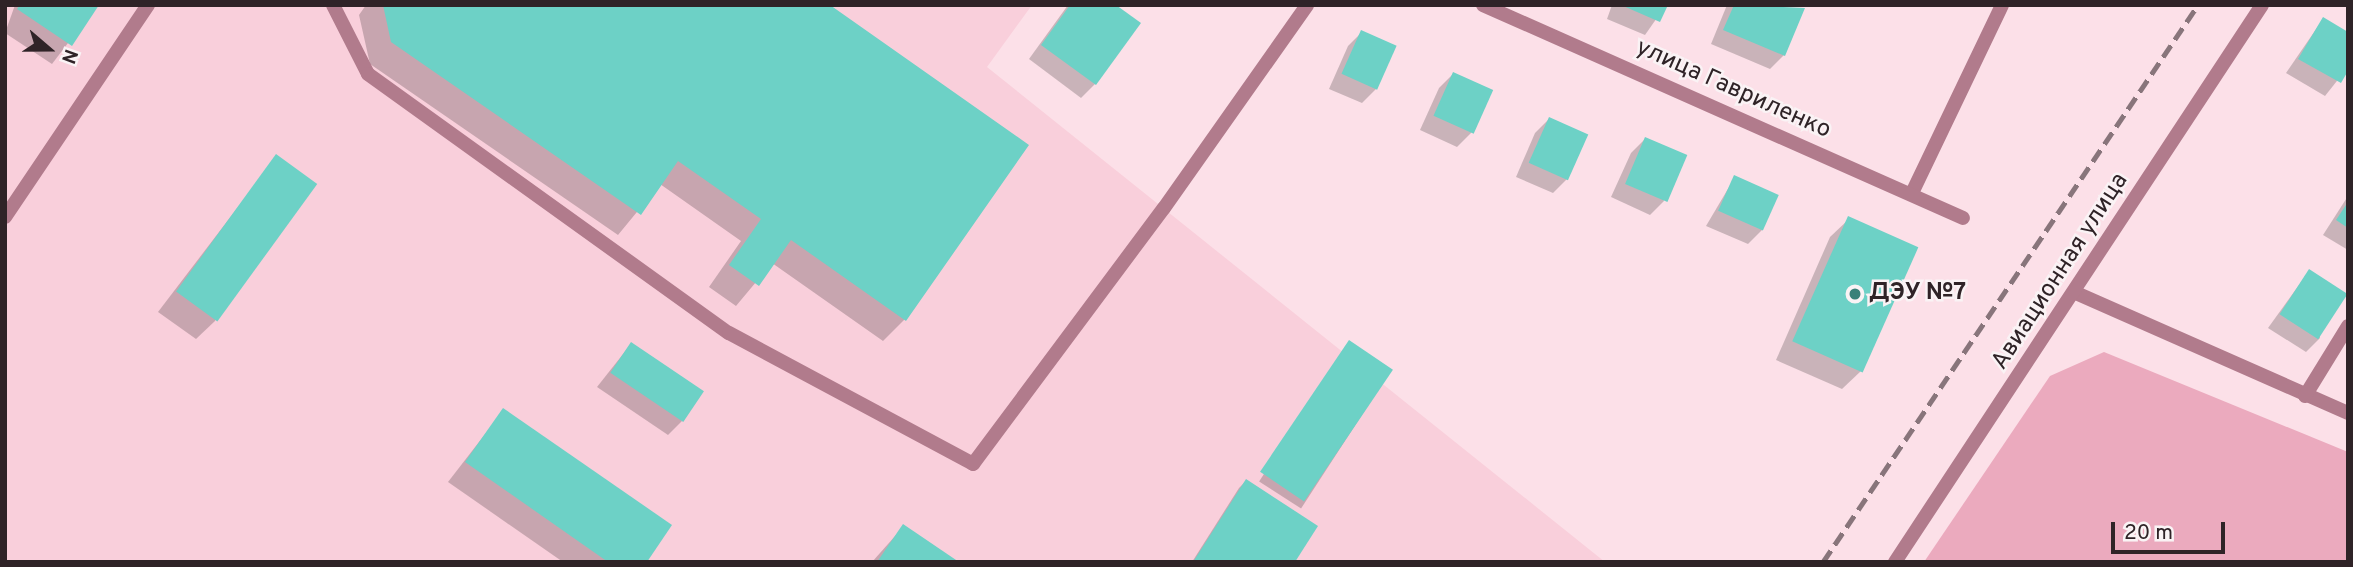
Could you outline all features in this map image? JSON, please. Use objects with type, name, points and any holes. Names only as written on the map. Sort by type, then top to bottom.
[{"type":"street","points":[[5,218],[148,5]]},
{"type":"street","points":[[333,5],[368,75],[729,333],[973,464],[1164,208],[1307,5]]},
{"type":"street","name":"улица Гавриленко","points":[[1483,5],[1912,193],[1963,218]]},
{"type":"street","points":[[1912,193],[2002,5]]},
{"type":"street","name":"Авиационная улица","points":[[1895,562],[2076,293],[2262,5]]},
{"type":"street","points":[[2076,293],[2348,413]]},
{"type":"street","points":[[2305,396],[2348,327]]},
{"type":"shaded area","points":[[5,5],[1032,5],[987,67],[1605,562],[5,562]]},
{"type":"shaded area","points":[[2104,352],[2348,452],[2348,562],[1924,562],[2050,376]]},
{"type":"building","points":[[20,5],[99,5],[72,46],[17,9]]},
{"type":"building","points":[[383,5],[830,5],[1029,145],[906,321],[791,240],[759,286],[729,265],[761,219],[678,161],[641,215],[391,42]]},
{"type":"building","points":[[1070,5],[1116,5],[1141,23],[1096,85],[1041,45]]},
{"type":"building","points":[[1621,5],[1668,5],[1660,22]]},
{"type":"building","points":[[1734,5],[1805,8],[1785,56],[1723,30]]},
{"type":"building","points":[[2323,17],[2348,32],[2348,71],[2341,83],[2298,59]]},
{"type":"building","points":[[1361,30],[1397,46],[1377,90],[1341,74]]},
{"type":"building","points":[[1453,72],[1493,90],[1474,134],[1433,116]]},
{"type":"building","points":[[1549,117],[1588,134],[1568,180],[1529,163]]},
{"type":"building","points":[[1645,137],[1687,155],[1667,202],[1625,184]]},
{"type":"building","points":[[276,154],[317,184],[217,322],[176,292]]},
{"type":"building","points":[[1734,175],[1779,195],[1763,231],[1718,211]]},
{"type":"building","points":[[2348,202],[2348,228],[2336,220]]},
{"type":"building","name":"ДЭУ №7","points":[[1848,216],[1918,247],[1863,372],[1792,341]]},
{"type":"building","points":[[2309,269],[2348,294],[2318,339],[2280,314]]},
{"type":"building","points":[[1349,340],[1393,370],[1304,501],[1260,472]]},
{"type":"building","points":[[631,342],[704,391],[683,422],[610,373]]},
{"type":"building","points":[[503,408],[672,525],[647,562],[608,562],[465,462]]},
{"type":"building","points":[[1246,479],[1318,526],[1295,562],[1193,562]]},
{"type":"building","points":[[903,524],[959,562],[877,562]]},
{"type":"railway","points":[[1823,562],[2198,5]]},
{"type":"place","name":"ДЭУ №7","points":[[1855,294]]}]
